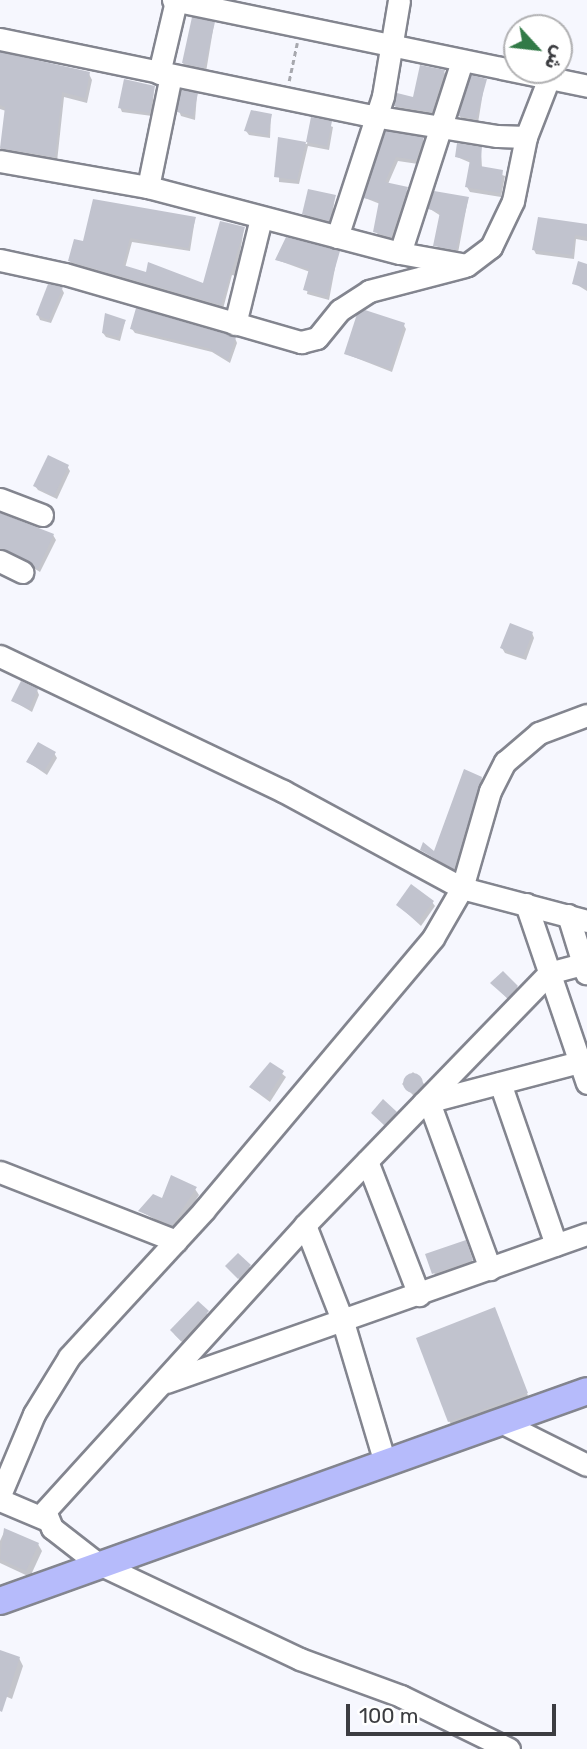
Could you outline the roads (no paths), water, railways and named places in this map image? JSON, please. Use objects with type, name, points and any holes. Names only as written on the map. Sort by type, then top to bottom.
[{"type":"main road","points":[[0,1601],[97,1563],[587,1391]]},
{"type":"street","points":[[148,187],[174,0],[300,29],[503,69]]},
{"type":"street","points":[[337,237],[377,117],[393,47],[399,0]]},
{"type":"street","points":[[0,39],[377,117],[440,128],[526,137]]},
{"type":"street","points":[[400,253],[462,61]]},
{"type":"street","points":[[0,260],[65,274],[290,341],[309,341],[317,338],[350,301],[369,291],[467,265],[491,247],[513,201],[526,137],[547,84]]},
{"type":"street","points":[[0,161],[148,187],[400,253],[467,265]]},
{"type":"street","points":[[235,324],[261,218]]},
{"type":"street","points":[[0,499],[42,515]]},
{"type":"street","points":[[0,561],[23,572]]},
{"type":"street","points":[[0,656],[283,791],[462,888],[577,918],[586,967],[549,973],[305,1225],[165,1382],[56,1494],[45,1519]]},
{"type":"street","points":[[509,1749],[401,1696],[300,1659],[97,1563],[45,1519],[0,1497],[34,1414],[68,1357],[176,1241],[433,938],[462,888],[490,791],[505,762],[539,733],[587,715]]},
{"type":"street","points":[[526,904],[583,1062],[587,1083]]},
{"type":"street","points":[[425,1103],[583,1062]]},
{"type":"street","points":[[500,1083],[555,1245]]},
{"type":"street","points":[[425,1103],[490,1269]]},
{"type":"street","points":[[367,1161],[419,1295]]},
{"type":"street","points":[[0,1172],[176,1241]]},
{"type":"street","points":[[305,1225],[343,1322],[385,1463]]},
{"type":"street","points":[[165,1382],[343,1322],[587,1234]]},
{"type":"street","points":[[499,1421],[587,1465]]}]
